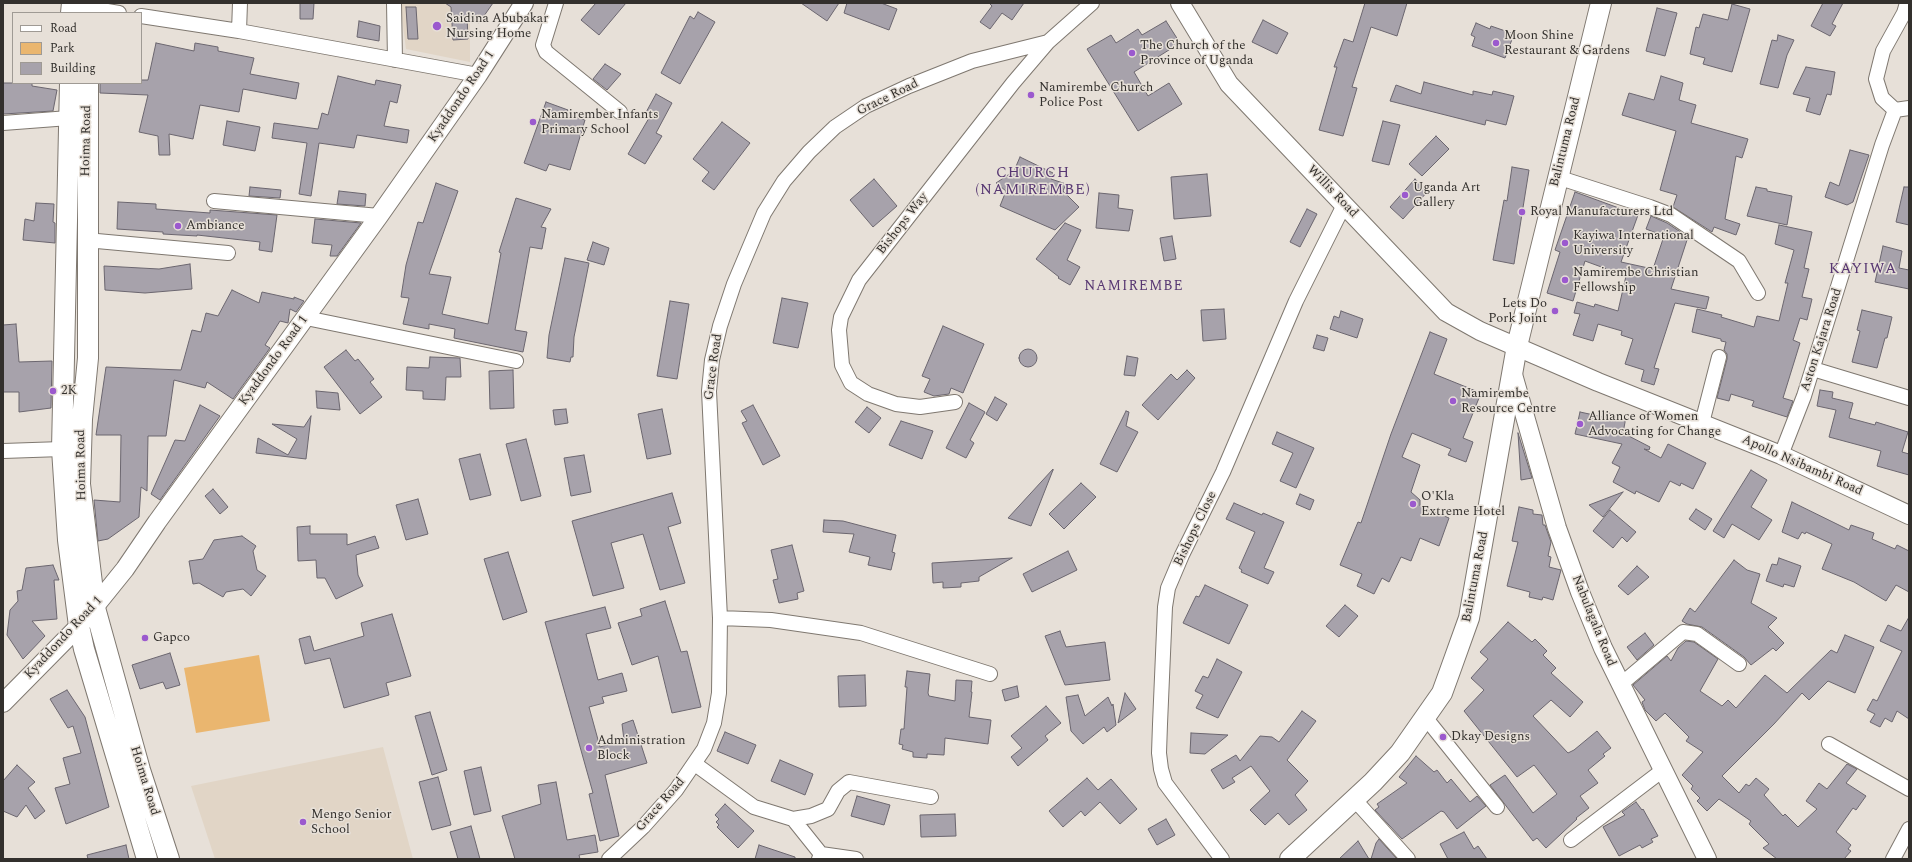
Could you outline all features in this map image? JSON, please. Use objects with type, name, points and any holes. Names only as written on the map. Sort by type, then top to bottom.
[{"type":"main road","name":"Balintuma Road","points":[[1290,859],[1400,754],[1442,693],[1469,618],[1517,346],[1557,177],[1601,3]]},
{"type":"main road","name":"Hoima Road","points":[[70,84],[62,449],[67,533],[79,626],[121,776],[147,859]]},
{"type":"main road","name":"Hoima Road","points":[[88,84],[86,240],[88,358],[82,419],[80,484],[95,608],[140,770],[169,859]]},
{"type":"street","points":[[239,31],[240,3]]},
{"type":"street","points":[[394,3],[395,60]]},
{"type":"street","name":"Kyaddondo Road 1","points":[[5,695],[79,626],[125,570],[157,522],[306,318],[478,76],[524,3]]},
{"type":"street","points":[[556,3],[543,45],[546,52],[620,112]]},
{"type":"street","name":"Bishops Way","points":[[955,402],[920,407],[896,404],[868,394],[851,383],[842,365],[839,330],[841,317],[859,280],[1013,83],[1048,42],[1092,3]]},
{"type":"street","name":"Willis Road","points":[[1180,3],[1229,84],[1446,312],[1480,331],[1517,346]]},
{"type":"street","points":[[1907,3],[1904,13],[1883,51],[1876,79],[1882,98],[1895,110],[1909,108]]},
{"type":"street","points":[[82,8],[112,12]]},
{"type":"street","points":[[142,16],[239,31],[478,76]]},
{"type":"street","name":"Grace Road","points":[[609,859],[643,827],[696,764],[704,749],[714,723],[719,693],[720,618],[709,391],[712,360],[720,326],[734,284],[764,213],[784,181],[809,152],[835,127],[866,106],[909,86],[972,62],[1048,42]]},
{"type":"street","name":"Aston Kajara Road","points":[[1781,455],[1813,369],[1882,145],[1895,110]]},
{"type":"street","points":[[3,122],[69,118]]},
{"type":"street","points":[[1557,177],[1671,215],[1739,261],[1758,293]]},
{"type":"street","points":[[214,201],[379,216]]},
{"type":"street","name":"Bishops Close","points":[[1222,859],[1165,783],[1161,769],[1160,724],[1165,608],[1168,588],[1182,555],[1223,472],[1299,294],[1344,205]]},
{"type":"street","points":[[86,240],[228,252]]},
{"type":"street","points":[[306,318],[516,361]]},
{"type":"street","name":"Apollo Nsibambi Road","points":[[1517,346],[1598,382],[1781,455],[1909,515]]},
{"type":"street","points":[[1702,423],[1719,357]]},
{"type":"street","points":[[1813,369],[1909,398]]},
{"type":"street","name":"Nabulagala Road","points":[[1512,371],[1557,528],[1603,648],[1707,859]]},
{"type":"street","points":[[3,451],[62,449]]},
{"type":"street","points":[[720,618],[771,620],[861,633],[990,674]]},
{"type":"street","points":[[1620,685],[1683,632],[1697,634],[1739,664]]},
{"type":"street","points":[[1425,717],[1497,807]]},
{"type":"street","points":[[1829,744],[1909,789]]},
{"type":"street","points":[[696,764],[754,806],[792,819],[812,816],[828,809],[838,791],[849,782],[931,797]]},
{"type":"street","points":[[1571,840],[1663,770]]},
{"type":"street","points":[[1354,799],[1408,859]]},
{"type":"street","points":[[792,819],[820,856],[856,859]]},
{"type":"street","points":[[1893,859],[1909,829]]},
{"type":"shaded area","name":"Saidina Abubakar Nursing Home","points":[[400,3],[470,3],[470,62],[406,49]]},
{"type":"shaded area","name":"Mengo Senior School","points":[[383,747],[413,859],[215,859],[191,786]]},
{"type":"green space","points":[[259,655],[270,721],[196,733],[184,668]]},
{"type":"building","points":[[300,3],[314,3],[313,19],[300,19]]},
{"type":"building","points":[[445,3],[493,3],[479,23],[467,16],[468,39],[453,40],[451,7]]},
{"type":"building","points":[[596,3],[626,3],[599,35],[581,20]]},
{"type":"building","points":[[801,3],[839,3],[827,21]]},
{"type":"building","points":[[847,3],[881,3],[897,9],[889,30],[844,13]]},
{"type":"building","points":[[989,3],[1024,3],[1012,20],[1002,13],[990,29],[980,22],[992,6]]},
{"type":"building","points":[[1365,3],[1407,3],[1397,36],[1371,27],[1352,87],[1357,88],[1343,136],[1319,130],[1337,67],[1334,67],[1344,39],[1353,42]]},
{"type":"building","points":[[1823,3],[1843,3],[1832,24],[1836,26],[1830,36],[1811,26]]},
{"type":"building","points":[[1732,4],[1750,9],[1732,72],[1703,64],[1705,58],[1690,54],[1696,27],[1699,28],[1703,14],[1728,20]]},
{"type":"building","points":[[406,7],[416,7],[418,39],[408,39]]},
{"type":"building","points":[[1657,8],[1677,13],[1665,56],[1646,51]]},
{"type":"building","points":[[698,12],[715,22],[680,84],[661,73],[690,16],[694,19]]},
{"type":"building","points":[[1263,20],[1288,33],[1277,54],[1252,42]]},
{"type":"building","points":[[359,21],[380,26],[379,41],[357,37]]},
{"type":"building","points":[[1166,21],[1180,43],[1134,72],[1148,96],[1169,83],[1182,104],[1138,131],[1087,49],[1111,35],[1116,43],[1138,29],[1142,35]]},
{"type":"building","points":[[1476,23],[1490,29],[1491,26],[1514,34],[1505,58],[1472,46],[1475,37],[1471,35]]},
{"type":"building","points":[[1778,35],[1794,40],[1787,55],[1778,88],[1760,84],[1772,40],[1777,41]]},
{"type":"building","points":[[156,43],[194,51],[195,43],[218,47],[218,51],[254,58],[250,74],[299,83],[296,99],[243,89],[239,112],[200,105],[193,139],[169,134],[170,155],[159,155],[158,136],[139,132],[148,95],[100,93],[100,84],[142,84],[142,80],[148,80]]},
{"type":"building","points":[[605,64],[621,74],[607,90],[593,79]]},
{"type":"building","points":[[1806,67],[1835,72],[1831,95],[1827,94],[1820,115],[1806,111],[1810,98],[1793,94]]},
{"type":"building","points":[[338,76],[375,85],[376,80],[401,85],[397,103],[390,101],[384,126],[409,130],[407,143],[357,135],[354,148],[319,143],[311,196],[299,194],[307,143],[272,138],[274,123],[318,129],[322,113],[328,115]]},
{"type":"building","points":[[1661,76],[1683,83],[1679,100],[1696,105],[1691,123],[1748,139],[1742,158],[1736,156],[1725,219],[1740,224],[1736,235],[1714,227],[1712,232],[1673,207],[1677,195],[1660,190],[1676,131],[1622,115],[1629,93],[1654,100]]},
{"type":"building","points":[[1424,82],[1473,95],[1473,91],[1492,95],[1493,91],[1514,96],[1506,125],[1486,120],[1485,125],[1390,101],[1396,85],[1421,94]]},
{"type":"building","points":[[3,83],[32,84],[32,86],[57,90],[53,111],[3,114]]},
{"type":"building","points":[[656,94],[672,103],[656,133],[662,136],[645,164],[628,154],[649,118],[644,116]]},
{"type":"building","points":[[546,102],[568,110],[566,114],[585,120],[570,170],[549,164],[546,171],[524,163]]},
{"type":"building","points":[[227,121],[260,127],[255,151],[223,145]]},
{"type":"building","points":[[1383,121],[1400,125],[1389,165],[1372,161]]},
{"type":"building","points":[[722,122],[750,143],[714,190],[702,181],[709,172],[693,159]]},
{"type":"building","points":[[1436,136],[1449,149],[1422,176],[1409,164]]},
{"type":"building","points":[[1850,150],[1869,155],[1853,202],[1847,205],[1825,197],[1830,182],[1839,186]]},
{"type":"building","points":[[1020,157],[1053,173],[1051,179],[1066,184],[1063,191],[1079,207],[1055,230],[1000,206],[1006,191],[996,183],[1014,171]]},
{"type":"building","points":[[1512,167],[1529,170],[1514,264],[1493,260],[1504,200],[1507,201]]},
{"type":"building","points":[[1207,174],[1211,216],[1174,219],[1171,177]]},
{"type":"building","points":[[874,179],[897,206],[873,227],[850,200]]},
{"type":"building","points":[[1415,179],[1428,191],[1403,219],[1390,207]]},
{"type":"building","points":[[436,183],[458,191],[429,274],[451,277],[442,314],[488,324],[501,253],[499,252],[516,198],[551,209],[541,227],[546,228],[542,249],[530,247],[515,330],[527,332],[523,352],[454,338],[455,329],[429,324],[429,329],[403,324],[409,298],[401,297],[406,265],[418,222],[423,223]]},
{"type":"building","points":[[250,187],[281,190],[280,198],[249,196]]},
{"type":"building","points":[[1756,187],[1767,189],[1767,191],[1792,196],[1787,225],[1747,216]]},
{"type":"building","points":[[1904,187],[1909,187],[1909,225],[1896,222]]},
{"type":"building","points":[[339,191],[366,194],[365,206],[337,204]]},
{"type":"building","points":[[1575,192],[1638,215],[1621,262],[1653,269],[1664,236],[1646,229],[1651,216],[1667,223],[1688,237],[1671,289],[1709,297],[1706,309],[1675,303],[1654,368],[1659,369],[1654,385],[1641,381],[1644,370],[1625,364],[1633,339],[1621,335],[1622,331],[1598,324],[1593,341],[1573,335],[1580,314],[1574,313],[1577,302],[1594,307],[1595,304],[1618,311],[1626,276],[1585,261],[1573,301],[1547,293],[1560,252],[1555,250]]},
{"type":"building","points":[[1099,193],[1119,195],[1118,208],[1133,210],[1129,231],[1096,228]]},
{"type":"building","points":[[118,202],[156,204],[156,209],[210,213],[210,210],[277,215],[272,252],[259,250],[260,242],[197,235],[163,234],[163,232],[117,229]]},
{"type":"building","points":[[36,203],[54,204],[53,222],[55,223],[55,243],[23,240],[25,219],[34,221]]},
{"type":"building","points":[[1307,209],[1317,214],[1300,247],[1290,242]]},
{"type":"building","points":[[315,219],[361,223],[337,256],[330,256],[332,245],[312,243]]},
{"type":"building","points":[[1065,223],[1081,230],[1067,260],[1080,267],[1070,285],[1058,278],[1059,277],[1036,259]]},
{"type":"building","points":[[1779,225],[1812,232],[1804,268],[1809,269],[1802,297],[1812,299],[1807,320],[1800,318],[1793,340],[1800,343],[1783,398],[1793,401],[1787,417],[1752,406],[1754,401],[1731,394],[1729,401],[1717,398],[1727,359],[1727,354],[1724,350],[1726,342],[1721,341],[1721,339],[1692,332],[1697,309],[1722,315],[1721,317],[1754,327],[1757,316],[1779,321],[1788,283],[1785,283],[1794,250],[1775,244]]},
{"type":"building","points":[[1172,236],[1176,259],[1164,261],[1160,238]]},
{"type":"building","points":[[593,242],[609,248],[604,265],[587,260]]},
{"type":"building","points":[[1883,246],[1902,251],[1899,268],[1909,270],[1909,289],[1875,282]]},
{"type":"building","points":[[565,258],[589,263],[574,337],[573,357],[571,357],[570,362],[547,358],[549,335]]},
{"type":"building","points":[[190,264],[192,289],[145,293],[105,290],[104,266],[159,269]]},
{"type":"building","points":[[232,290],[259,303],[262,292],[294,299],[294,297],[304,301],[296,312],[290,309],[288,323],[280,321],[265,345],[270,348],[233,399],[207,382],[205,388],[174,380],[166,436],[148,436],[147,491],[141,487],[139,517],[108,539],[98,541],[94,500],[120,502],[121,435],[96,435],[106,367],[181,370],[192,330],[201,332],[206,313],[218,316]]},
{"type":"building","points":[[782,298],[808,303],[798,348],[773,343]]},
{"type":"building","points":[[670,301],[689,304],[677,379],[657,376]]},
{"type":"building","points":[[1224,309],[1226,339],[1203,341],[1201,310]]},
{"type":"building","points":[[1862,310],[1892,317],[1877,368],[1852,362],[1860,331],[1857,330]]},
{"type":"building","points":[[1341,311],[1363,319],[1357,338],[1330,329],[1334,316],[1339,318]]},
{"type":"building","points":[[16,324],[19,362],[52,361],[51,408],[19,412],[19,392],[3,392],[3,325]]},
{"type":"building","points":[[943,326],[984,344],[963,393],[951,388],[949,394],[934,396],[924,392],[930,379],[922,376]]},
{"type":"building","points":[[1430,332],[1447,339],[1434,374],[1481,393],[1463,438],[1473,442],[1466,462],[1448,455],[1451,449],[1412,433],[1402,457],[1420,465],[1411,492],[1420,500],[1420,506],[1449,518],[1439,546],[1420,538],[1411,561],[1401,557],[1389,582],[1382,578],[1374,594],[1357,586],[1362,574],[1340,565],[1358,522],[1361,523],[1391,434]]},
{"type":"building","points":[[1317,335],[1328,338],[1324,351],[1313,348]]},
{"type":"building","points":[[1024,349],[1032,349],[1037,354],[1035,365],[1032,367],[1024,367],[1019,362],[1019,354]]},
{"type":"building","points":[[346,350],[355,361],[358,359],[374,379],[370,382],[382,397],[360,414],[324,367]]},
{"type":"building","points":[[1127,356],[1138,358],[1135,376],[1124,375]]},
{"type":"building","points":[[430,357],[460,358],[461,377],[446,377],[445,400],[423,399],[423,391],[406,390],[407,367],[429,368]]},
{"type":"building","points":[[513,370],[514,408],[490,409],[489,371]]},
{"type":"building","points":[[1187,370],[1195,378],[1158,420],[1142,405],[1171,374],[1177,380]]},
{"type":"building","points":[[1820,390],[1833,392],[1832,398],[1853,403],[1849,418],[1875,425],[1876,422],[1908,432],[1902,452],[1909,454],[1909,475],[1877,466],[1881,451],[1829,437],[1836,410],[1817,406]]},
{"type":"building","points":[[316,391],[338,393],[340,410],[317,408]]},
{"type":"building","points":[[995,397],[1007,404],[997,421],[986,414]]},
{"type":"building","points":[[969,403],[985,412],[970,440],[974,443],[966,458],[946,448]]},
{"type":"building","points":[[200,405],[220,416],[160,500],[151,494],[175,440],[185,441]]},
{"type":"building","points":[[753,405],[780,456],[763,465],[742,423],[747,421],[741,411]]},
{"type":"building","points":[[867,407],[881,418],[869,433],[855,422]]},
{"type":"building","points":[[566,409],[568,423],[555,425],[553,410]]},
{"type":"building","points":[[662,409],[671,454],[647,459],[638,414]]},
{"type":"building","points":[[1126,411],[1129,412],[1126,426],[1138,432],[1117,472],[1100,464]]},
{"type":"building","points":[[1580,412],[1603,417],[1604,412],[1626,417],[1623,433],[1650,447],[1649,450],[1644,449],[1661,458],[1668,444],[1706,463],[1693,489],[1681,483],[1680,486],[1670,481],[1659,502],[1636,491],[1635,494],[1613,482],[1620,467],[1612,463],[1622,444],[1575,434]]},
{"type":"building","points":[[311,416],[306,459],[256,453],[258,438],[288,455],[297,439],[272,424],[304,427]]},
{"type":"building","points":[[901,421],[933,431],[922,459],[889,445]]},
{"type":"building","points":[[1277,432],[1314,448],[1296,488],[1280,481],[1293,453],[1272,444]]},
{"type":"building","points":[[1518,433],[1532,478],[1521,480]]},
{"type":"building","points":[[526,439],[541,496],[521,501],[506,444]]},
{"type":"building","points":[[480,454],[491,495],[470,500],[459,459]]},
{"type":"building","points":[[584,455],[591,492],[571,496],[564,458]]},
{"type":"building","points":[[1053,469],[1031,526],[1008,518]]},
{"type":"building","points":[[1751,470],[1767,480],[1751,507],[1772,520],[1759,540],[1732,524],[1724,538],[1713,531]]},
{"type":"building","points":[[1081,483],[1096,497],[1064,529],[1049,514]]},
{"type":"building","points":[[213,489],[228,507],[220,514],[205,496]]},
{"type":"building","points":[[1623,492],[1603,517],[1589,505]]},
{"type":"building","points":[[672,493],[681,523],[668,527],[685,583],[660,590],[643,534],[611,543],[624,588],[593,596],[572,521]]},
{"type":"building","points":[[1300,494],[1314,500],[1310,510],[1296,504]]},
{"type":"building","points":[[418,499],[428,534],[406,540],[396,505]]},
{"type":"building","points":[[1792,502],[1849,530],[1851,525],[1874,533],[1872,539],[1895,549],[1897,545],[1909,551],[1909,592],[1896,585],[1886,601],[1854,582],[1822,569],[1832,544],[1806,532],[1805,534],[1802,532],[1798,539],[1782,532]]},
{"type":"building","points":[[1234,503],[1262,515],[1263,513],[1284,522],[1264,568],[1274,572],[1268,584],[1241,572],[1242,570],[1239,568],[1255,532],[1226,519]]},
{"type":"building","points":[[1519,507],[1533,510],[1533,514],[1542,515],[1543,525],[1545,525],[1551,542],[1548,556],[1551,557],[1549,567],[1561,570],[1553,600],[1543,597],[1542,600],[1529,597],[1530,592],[1507,586],[1518,542],[1512,541]]},
{"type":"building","points":[[1696,509],[1712,519],[1705,530],[1689,519]]},
{"type":"building","points":[[1610,510],[1636,532],[1627,542],[1622,537],[1613,548],[1593,531]]},
{"type":"building","points":[[824,520],[843,521],[896,535],[892,552],[895,553],[891,570],[868,565],[870,557],[849,552],[854,534],[823,532]]},
{"type":"building","points":[[310,526],[310,534],[347,534],[347,545],[375,536],[379,548],[356,555],[358,575],[363,586],[336,599],[325,578],[317,578],[316,560],[298,561],[297,527]]},
{"type":"building","points":[[242,536],[256,546],[253,551],[257,570],[266,576],[251,596],[243,589],[226,592],[223,597],[199,583],[193,584],[189,561],[203,559],[214,540]]},
{"type":"building","points":[[792,545],[804,591],[797,593],[798,599],[779,603],[773,580],[778,579],[771,550]]},
{"type":"building","points":[[1068,551],[1077,570],[1032,592],[1023,574]]},
{"type":"building","points":[[508,552],[527,612],[503,620],[484,559]]},
{"type":"building","points":[[1012,558],[979,577],[979,581],[961,583],[961,587],[943,588],[943,582],[933,583],[932,563]]},
{"type":"building","points":[[1779,558],[1801,566],[1794,587],[1784,584],[1783,587],[1766,581],[1772,564],[1777,565]]},
{"type":"building","points":[[1734,560],[1747,570],[1760,574],[1751,603],[1777,618],[1768,627],[1784,643],[1776,651],[1773,648],[1751,665],[1744,657],[1702,627],[1687,624],[1682,621],[1690,608],[1695,612]]},
{"type":"building","points":[[53,565],[59,580],[54,580],[57,619],[32,621],[45,636],[23,659],[7,635],[10,610],[18,601],[17,591],[22,590],[26,568]]},
{"type":"building","points":[[1637,566],[1649,577],[1628,595],[1618,586]]},
{"type":"building","points":[[1205,585],[1248,605],[1229,644],[1183,623],[1196,596],[1199,597]]},
{"type":"building","points":[[665,601],[681,652],[687,651],[701,707],[672,713],[658,656],[632,665],[618,623],[642,616],[640,609]]},
{"type":"building","points":[[1345,605],[1358,616],[1339,637],[1326,626]]},
{"type":"building","points":[[605,607],[611,628],[586,634],[598,680],[622,673],[627,691],[602,697],[604,703],[589,707],[600,747],[624,740],[622,724],[633,720],[647,763],[605,775],[619,836],[600,841],[589,794],[593,793],[545,622]]},
{"type":"building","points":[[392,614],[411,676],[386,683],[389,695],[344,708],[330,658],[305,664],[299,639],[310,636],[314,651],[364,636],[361,623]]},
{"type":"building","points":[[1909,617],[1909,719],[1897,711],[1892,722],[1885,718],[1880,727],[1870,722],[1875,714],[1867,710],[1873,699],[1877,701],[1902,651],[1880,641],[1888,625],[1901,631]]},
{"type":"building","points":[[1508,622],[1532,642],[1535,639],[1547,651],[1543,655],[1556,668],[1551,673],[1583,702],[1570,717],[1551,700],[1533,716],[1568,753],[1574,750],[1597,731],[1611,748],[1603,754],[1605,756],[1588,770],[1598,783],[1580,796],[1589,808],[1576,818],[1577,819],[1546,848],[1537,838],[1533,841],[1490,785],[1505,775],[1533,813],[1557,794],[1534,765],[1517,777],[1464,711],[1484,690],[1471,678],[1488,659],[1480,652]]},
{"type":"building","points":[[1060,631],[1066,647],[1105,642],[1110,680],[1065,685],[1045,636]]},
{"type":"building","points":[[1645,633],[1654,645],[1637,660],[1627,647]]},
{"type":"building","points":[[1845,635],[1874,647],[1855,693],[1828,681],[1809,700],[1802,693],[1774,724],[1722,776],[1739,793],[1746,784],[1749,786],[1756,778],[1769,789],[1764,795],[1783,816],[1785,814],[1798,827],[1817,809],[1806,801],[1819,783],[1827,789],[1847,764],[1857,769],[1846,783],[1866,796],[1856,810],[1853,808],[1836,832],[1851,845],[1848,849],[1851,851],[1844,859],[1777,859],[1763,848],[1769,844],[1749,824],[1751,821],[1719,799],[1707,811],[1697,801],[1700,798],[1691,789],[1693,786],[1682,775],[1703,752],[1686,741],[1689,737],[1665,713],[1656,721],[1645,710],[1642,702],[1645,700],[1633,685],[1667,656],[1671,661],[1678,648],[1686,641],[1694,642],[1718,659],[1700,691],[1722,706],[1728,700],[1736,708],[1765,675],[1787,693],[1831,650],[1837,653]]},
{"type":"building","points":[[170,653],[180,685],[166,689],[163,682],[140,689],[132,665]]},
{"type":"building","points":[[1217,659],[1242,672],[1218,718],[1196,708],[1203,695],[1195,691],[1203,676],[1208,678]]},
{"type":"building","points":[[907,671],[930,674],[929,696],[955,701],[956,680],[972,681],[969,717],[991,720],[988,744],[945,738],[944,755],[927,754],[927,758],[913,757],[913,752],[902,749],[903,745],[899,744],[901,729],[904,729]]},
{"type":"building","points":[[865,675],[866,706],[839,707],[838,676]]},
{"type":"building","points":[[1017,686],[1019,697],[1005,701],[1002,690]]},
{"type":"building","points":[[67,690],[85,717],[109,807],[66,824],[55,788],[70,784],[63,758],[81,753],[73,726],[68,728],[50,699]]},
{"type":"building","points":[[1125,693],[1136,709],[1118,723]]},
{"type":"building","points":[[1078,695],[1085,716],[1108,697],[1112,706],[1113,704],[1116,725],[1107,732],[1104,727],[1083,744],[1071,731],[1066,697]]},
{"type":"building","points":[[1046,706],[1061,723],[1045,736],[1048,740],[1018,766],[1011,757],[1022,748],[1011,736]]},
{"type":"building","points":[[1302,711],[1316,721],[1287,760],[1308,781],[1295,795],[1307,810],[1289,825],[1278,813],[1265,825],[1250,810],[1270,791],[1251,766],[1232,778],[1235,782],[1223,789],[1211,770],[1236,755],[1240,761],[1260,736],[1272,737],[1279,742]]},
{"type":"building","points":[[430,712],[447,770],[432,775],[415,716]]},
{"type":"building","points":[[725,732],[756,745],[748,764],[717,751]]},
{"type":"building","points":[[1191,733],[1228,735],[1205,754],[1190,753]]},
{"type":"building","points":[[1416,756],[1434,772],[1437,770],[1447,783],[1451,779],[1470,802],[1477,796],[1486,806],[1457,829],[1444,812],[1441,811],[1402,839],[1375,810],[1379,807],[1377,804],[1407,783],[1399,777]]},
{"type":"building","points":[[780,760],[813,774],[805,795],[771,781]]},
{"type":"building","points":[[17,765],[35,782],[28,788],[45,811],[35,819],[26,805],[17,817],[3,811],[3,781]]},
{"type":"building","points":[[481,767],[491,811],[474,815],[464,771]]},
{"type":"building","points":[[438,777],[451,825],[432,830],[419,782]]},
{"type":"building","points":[[1087,778],[1098,790],[1111,779],[1137,809],[1120,824],[1100,802],[1085,816],[1081,811],[1063,827],[1049,811]]},
{"type":"building","points":[[556,782],[567,840],[595,835],[598,852],[579,855],[580,859],[515,859],[502,816],[541,804],[538,785]]},
{"type":"building","points":[[857,796],[890,805],[884,825],[851,816]]},
{"type":"building","points":[[1636,802],[1642,810],[1643,809],[1658,836],[1651,839],[1653,842],[1642,848],[1640,845],[1619,856],[1603,827],[1625,815],[1622,812]]},
{"type":"building","points":[[725,804],[754,831],[738,848],[717,827],[719,825],[716,822],[719,819],[715,815]]},
{"type":"building","points":[[955,814],[956,836],[921,837],[920,815]]},
{"type":"building","points":[[1166,819],[1175,835],[1157,845],[1148,829]]},
{"type":"building","points":[[471,826],[480,859],[458,859],[450,832]]},
{"type":"building","points":[[1464,832],[1474,849],[1478,846],[1487,859],[1448,859],[1440,844]]},
{"type":"building","points":[[1379,839],[1397,859],[1371,859],[1376,843]]},
{"type":"building","points":[[1358,841],[1369,859],[1339,859]]},
{"type":"building","points":[[126,845],[129,859],[88,859],[87,855]]},
{"type":"building","points":[[759,845],[795,857],[795,859],[755,859]]},
{"type":"place","name":"Saidina Abubakar Nursing Home","points":[[437,26]]},
{"type":"place","name":"Moon Shine Restaurant & Gardens","points":[[1496,43]]},
{"type":"place","name":"The Church of the Province of Uganda","points":[[1132,53]]},
{"type":"place","name":"Namirembe Church Police Post","points":[[1031,95]]},
{"type":"place","name":"Namirember Infants Primary School","points":[[533,122]]},
{"type":"place","name":"Uganda Art Gallery","points":[[1405,195]]},
{"type":"place","name":"Royal Manufacturers Ltd","points":[[1522,212]]},
{"type":"place","name":"Ambiance","points":[[178,226]]},
{"type":"place","name":"Kayiwa International University","points":[[1565,243]]},
{"type":"place","name":"Namirembe Christian Fellowship","points":[[1565,280]]},
{"type":"place","name":"Lets Do Pork Joint","points":[[1555,311]]},
{"type":"place","name":"2K","points":[[53,391]]},
{"type":"place","name":"Namirembe Resource Centre","points":[[1453,401]]},
{"type":"place","name":"Alliance of Women Advocating for Change","points":[[1580,424]]},
{"type":"place","name":"O'Kla Extreme Hotel","points":[[1413,504]]},
{"type":"place","name":"Gapco","points":[[145,638]]},
{"type":"place","name":"Dkay Designs","points":[[1443,737]]},
{"type":"place","name":"Administration Block","points":[[589,748]]},
{"type":"place","name":"Mengo Senior School","points":[[303,822]]},
{"type":"district","name":"CHURCH (NAMIREMBE)","points":[[1033,182]]},
{"type":"district","name":"KAYIWA","points":[[1863,270]]},
{"type":"district","name":"NAMIREMBE","points":[[1134,287]]}]
